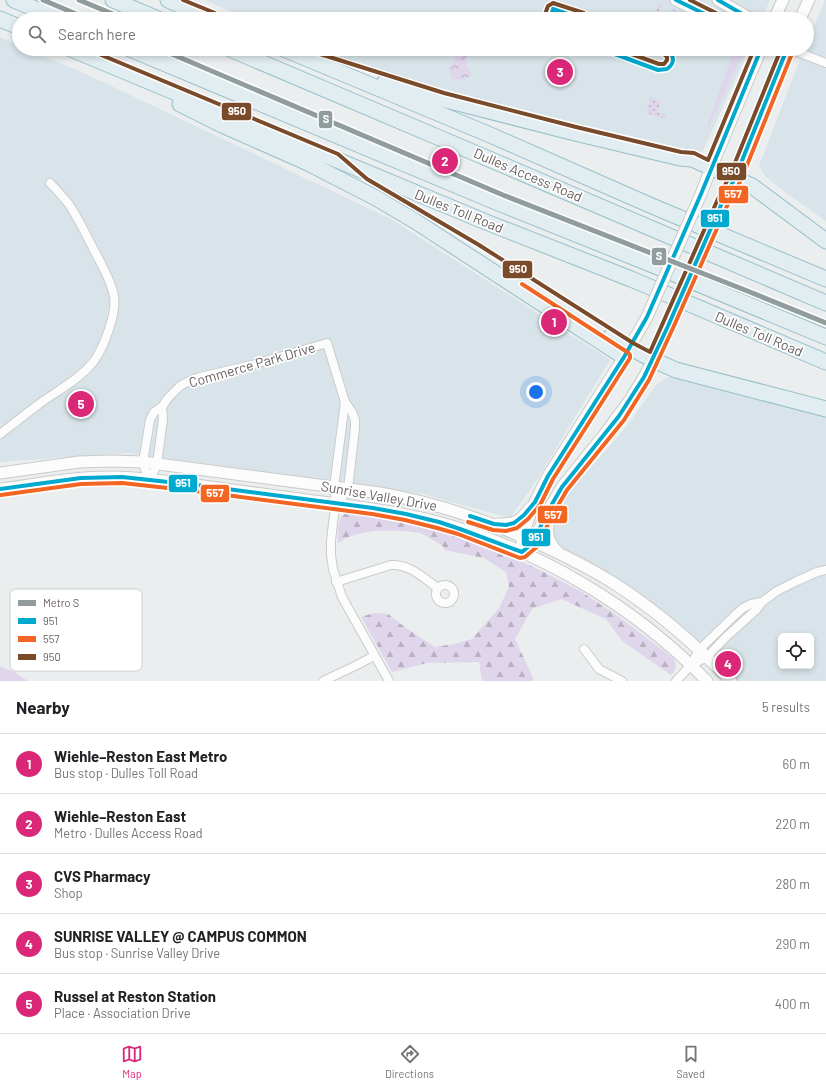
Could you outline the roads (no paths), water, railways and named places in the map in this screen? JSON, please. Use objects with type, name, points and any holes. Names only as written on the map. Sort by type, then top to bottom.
[{"type":"highway","points":[[14,0],[42,12]]},
{"type":"highway","points":[[113,0],[141,12]]},
{"type":"highway","points":[[168,0],[196,12]]},
{"type":"highway","points":[[0,19],[12,24]]},
{"type":"highway","name":"Dulles Toll Road","points":[[88,56],[479,219],[632,279],[826,362]]},
{"type":"highway","points":[[147,56],[510,208],[826,337]]},
{"type":"highway","name":"Dulles Access Road","points":[[247,56],[548,183],[714,256],[826,303]]},
{"type":"highway","points":[[302,56],[826,279]]},
{"type":"highway","points":[[307,56],[434,97],[602,140],[680,158],[692,159],[752,186],[826,241]]},
{"type":"highway","points":[[102,62],[163,96],[222,125],[308,163],[376,198],[416,221],[627,352],[653,360],[676,370],[826,409]]},
{"type":"highway","points":[[335,159],[363,184],[410,210],[476,250],[627,352]]},
{"type":"main road","points":[[676,0],[700,12]]},
{"type":"main road","points":[[718,0],[738,12]]},
{"type":"main road","points":[[777,12],[783,0]]},
{"type":"main road","points":[[803,12],[809,0]]},
{"type":"main road","points":[[522,552],[522,536],[535,502],[548,476],[627,352],[647,317],[701,194],[758,56]]},
{"type":"main road","points":[[522,552],[534,542],[553,501],[562,487],[630,400],[653,360],[722,203],[735,178],[786,56]]},
{"type":"main road","name":"Sunrise Valley Drive","points":[[0,473],[79,462],[112,460],[143,462],[410,498],[442,507],[494,524],[589,568],[639,600],[662,617],[731,681]]},
{"type":"main road","name":"Sunrise Valley Drive","points":[[0,489],[94,477],[122,477],[148,479],[373,508],[438,522],[522,552],[548,564],[583,584],[634,617],[664,640],[707,681]]},
{"type":"main road","points":[[553,501],[548,535],[549,541],[559,554]]},
{"type":"main road","points":[[494,524],[506,525],[514,523],[524,515],[535,502]]},
{"type":"street","points":[[808,56],[826,63]]},
{"type":"street","points":[[0,434],[72,381],[94,362],[103,346],[111,323],[114,308],[114,297],[111,286],[99,260],[68,204],[50,182]]},
{"type":"street","name":"Commerce Park Drive","points":[[148,479],[143,462],[150,420],[154,412],[162,407],[173,392],[189,381],[252,365],[327,343],[345,402]]},
{"type":"street","points":[[345,402],[334,487],[336,503],[331,555],[333,569],[336,582],[349,612],[388,681]]},
{"type":"street","points":[[336,503],[342,498],[348,489],[355,424],[352,412],[345,402]]},
{"type":"street","points":[[148,479],[157,464],[163,419],[162,407]]},
{"type":"street","points":[[336,582],[390,565],[397,565],[411,569],[438,588]]},
{"type":"street","points":[[676,681],[703,654],[734,616],[743,608],[751,604],[762,602],[777,591],[817,572],[826,570]]},
{"type":"street","points":[[584,650],[599,668],[622,681]]},
{"type":"street","points":[[323,681],[374,656]]},
{"type":"metro line","name":"S","points":[[43,0],[71,12]]},
{"type":"metro line","name":"S","points":[[79,0],[108,12]]},
{"type":"metro line","name":"S","points":[[176,56],[503,195],[826,323]]},
{"type":"place","name":"CVS Pharmacy","points":[[560,72]]},
{"type":"place","name":"Wiehle–Reston East","points":[[445,161]]},
{"type":"place","name":"Wiehle–Reston East Metro","points":[[554,322]]},
{"type":"place","name":"Russel at Reston Station","points":[[81,404]]},
{"type":"place","name":"SUNRISE VALLEY @ CAMPUS COMMON","points":[[728,664]]}]
